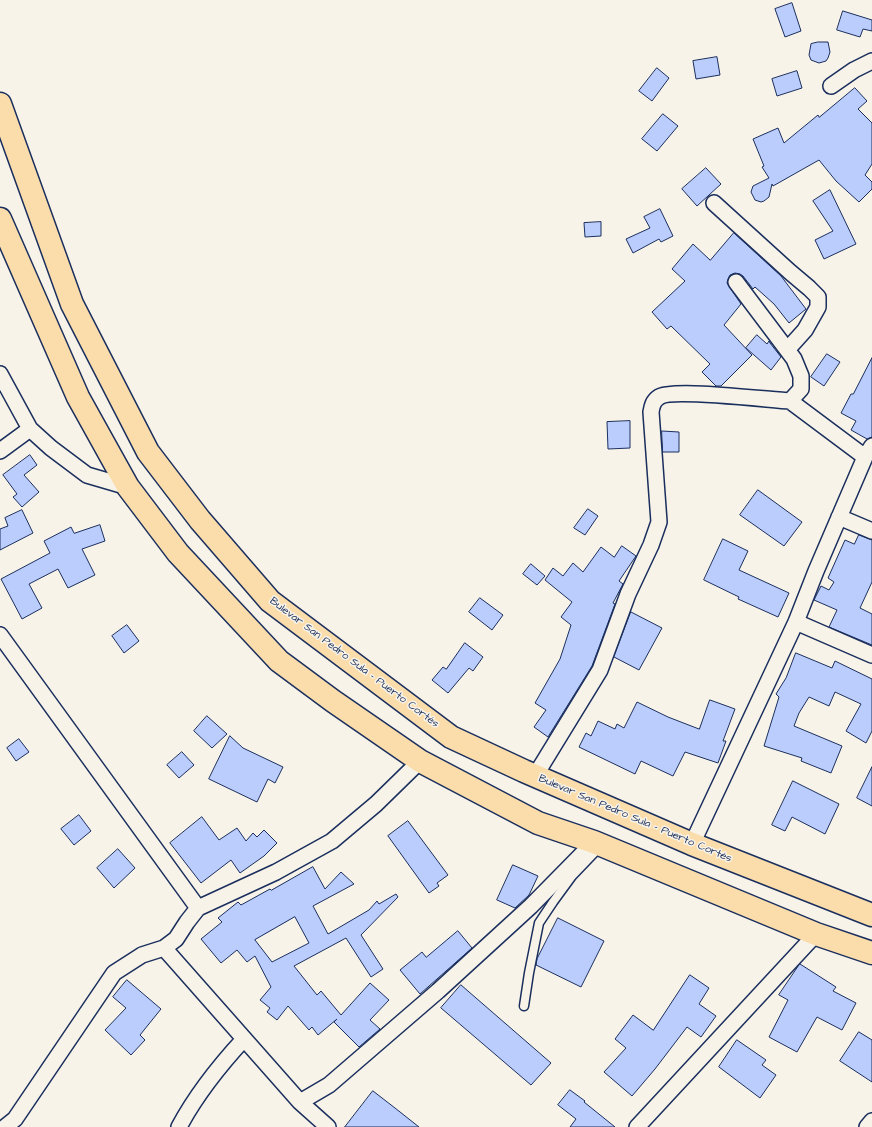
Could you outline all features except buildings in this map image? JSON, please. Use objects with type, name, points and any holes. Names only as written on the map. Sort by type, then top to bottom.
[{"type":"highway","name":"Bulevar San Pedro Sula - Puerto Cortés","points":[[0,104],[72,304],[148,452],[200,520],[270,601],[451,737],[535,776],[692,844],[872,916]]},
{"type":"highway","points":[[0,219],[78,396],[128,487],[178,552],[279,661],[333,701],[420,761],[538,823],[597,844],[816,934],[872,953]]},
{"type":"street","points":[[831,86],[854,70],[872,61]]},
{"type":"street","points":[[714,203],[790,272],[810,288],[818,297],[818,307],[805,330],[787,350]]},
{"type":"street","points":[[736,282],[794,359],[801,376],[801,389],[790,401]]},
{"type":"street","points":[[0,374],[30,429],[51,448],[87,475],[128,487]]},
{"type":"street","points":[[535,776],[600,670],[628,594],[651,545],[659,522],[651,412],[653,403],[660,396],[687,393],[790,401],[869,452],[839,517],[796,622],[692,844]]},
{"type":"street","points":[[0,451],[30,429]]},
{"type":"street","points":[[839,517],[872,532]]},
{"type":"street","points":[[796,622],[872,655]]},
{"type":"street","points":[[0,635],[198,908]]},
{"type":"street","points":[[5,1127],[15,1119],[114,973],[142,954],[164,948],[176,939],[198,908],[276,872],[332,841],[376,804],[420,761]]},
{"type":"street","points":[[300,1102],[328,1085],[438,991],[597,844]]},
{"type":"street","points":[[638,1127],[816,934]]},
{"type":"street","points":[[164,948],[300,1102],[328,1127]]},
{"type":"street","points":[[180,1127],[185,1115],[222,1062],[244,1039]]},
{"type":"street","points":[[867,1127],[872,1121]]},
{"type":"lane","points":[[524,1006],[539,923],[572,876],[597,844]]}]
